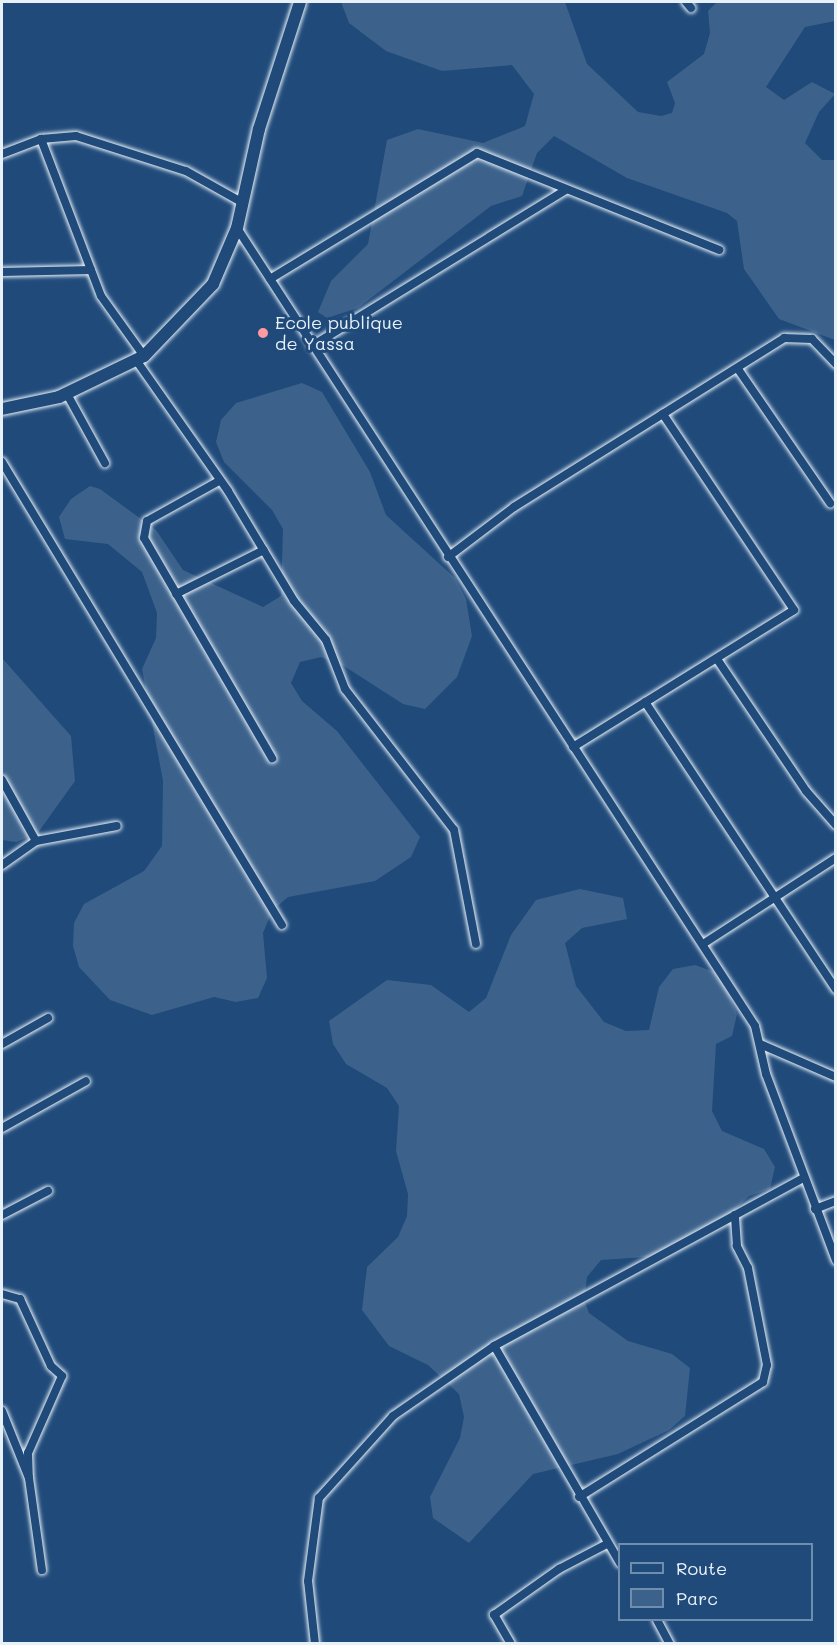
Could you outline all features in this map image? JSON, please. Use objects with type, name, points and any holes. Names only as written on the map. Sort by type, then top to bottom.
[{"type":"main road","points":[[2,409],[67,394],[140,358],[213,284],[237,228],[300,2]]},
{"type":"street","points":[[2,154],[41,140],[76,136],[194,174],[243,203]]},
{"type":"street","points":[[41,140],[108,308],[264,550],[326,640],[345,689],[454,830],[476,944]]},
{"type":"street","points":[[270,279],[474,153],[719,250]]},
{"type":"street","points":[[312,346],[566,190]]},
{"type":"street","points":[[237,228],[448,557],[755,1026],[802,1178],[836,1260]]},
{"type":"street","points":[[2,272],[91,270]]},
{"type":"street","points":[[448,557],[514,507],[791,335],[812,339],[836,364]]},
{"type":"street","points":[[738,369],[830,503]]},
{"type":"street","points":[[67,394],[105,463]]},
{"type":"street","points":[[573,747],[717,659],[794,608],[663,414]]},
{"type":"street","points":[[2,462],[282,924]]},
{"type":"street","points":[[219,481],[145,524],[144,537],[272,758]]},
{"type":"street","points":[[176,594],[264,550]]},
{"type":"street","points":[[717,659],[806,790],[836,825]]},
{"type":"street","points":[[645,702],[836,989]]},
{"type":"street","points":[[2,780],[36,841]]},
{"type":"street","points":[[2,865],[36,841],[117,826]]},
{"type":"street","points":[[702,944],[776,899],[836,858]]},
{"type":"street","points":[[2,1044],[48,1018]]},
{"type":"street","points":[[760,1044],[836,1077]]},
{"type":"street","points":[[2,1128],[86,1081]]},
{"type":"street","points":[[315,1644],[308,1581],[319,1498],[393,1416],[494,1346],[802,1178]]},
{"type":"street","points":[[2,1215],[48,1191]]},
{"type":"street","points":[[815,1209],[836,1201]]},
{"type":"street","points":[[579,1497],[764,1382],[767,1365],[748,1268],[737,1246],[735,1215]]},
{"type":"street","points":[[2,1294],[20,1299],[51,1366],[62,1376],[32,1442],[29,1478],[42,1570]]},
{"type":"street","points":[[494,1346],[579,1497],[618,1560]]},
{"type":"street","points":[[2,1410],[29,1478]]},
{"type":"street","points":[[511,1644],[494,1615],[559,1569],[607,1544]]},
{"type":"street","points":[[658,1621],[670,1644]]},
{"type":"green space","points":[[341,2],[565,2],[587,64],[638,112],[661,116],[672,113],[675,103],[667,82],[704,54],[710,33],[708,11],[716,3],[835,2],[835,21],[805,27],[766,87],[784,100],[812,82],[835,94],[819,112],[805,143],[822,160],[835,160],[835,340],[779,319],[744,269],[737,221],[727,213],[627,178],[554,136],[537,153],[522,196],[491,206],[358,308],[327,318],[318,312],[331,281],[368,244],[387,140],[418,129],[483,143],[525,126],[534,94],[512,65],[442,71],[386,51],[349,23]]},
{"type":"green space","points":[[302,383],[322,392],[370,472],[386,515],[455,578],[466,599],[472,636],[457,677],[425,709],[403,704],[344,666],[321,657],[300,662],[291,683],[302,701],[337,731],[420,837],[411,857],[375,881],[288,897],[272,911],[263,933],[267,978],[258,998],[236,1002],[214,997],[152,1015],[110,1000],[79,967],[73,946],[74,923],[84,904],[144,871],[162,846],[163,781],[142,669],[156,638],[157,613],[142,572],[108,544],[65,539],[59,517],[71,499],[90,486],[100,489],[156,530],[183,570],[263,607],[281,596],[283,529],[272,510],[224,462],[216,442],[221,420],[236,403]]},
{"type":"green space","points":[[2,658],[71,736],[75,781],[37,834],[16,842],[2,840]]},
{"type":"green space","points":[[580,889],[623,898],[627,919],[582,928],[565,943],[576,986],[604,1022],[626,1031],[649,1030],[659,987],[673,969],[695,965],[720,974],[737,1014],[732,1036],[716,1044],[712,1111],[722,1131],[764,1149],[775,1167],[770,1189],[749,1196],[720,1224],[661,1256],[601,1260],[587,1277],[584,1300],[589,1313],[628,1341],[672,1354],[690,1368],[685,1416],[669,1430],[618,1454],[533,1474],[469,1543],[433,1518],[430,1497],[460,1438],[464,1417],[459,1394],[428,1365],[389,1346],[362,1310],[367,1267],[398,1237],[407,1216],[408,1194],[396,1151],[399,1106],[387,1088],[346,1064],[333,1044],[329,1021],[387,980],[431,985],[469,1012],[486,998],[511,935],[536,900]]},
{"type":"place","name":"Ecole publique de Yassa","points":[[263,333]]}]
